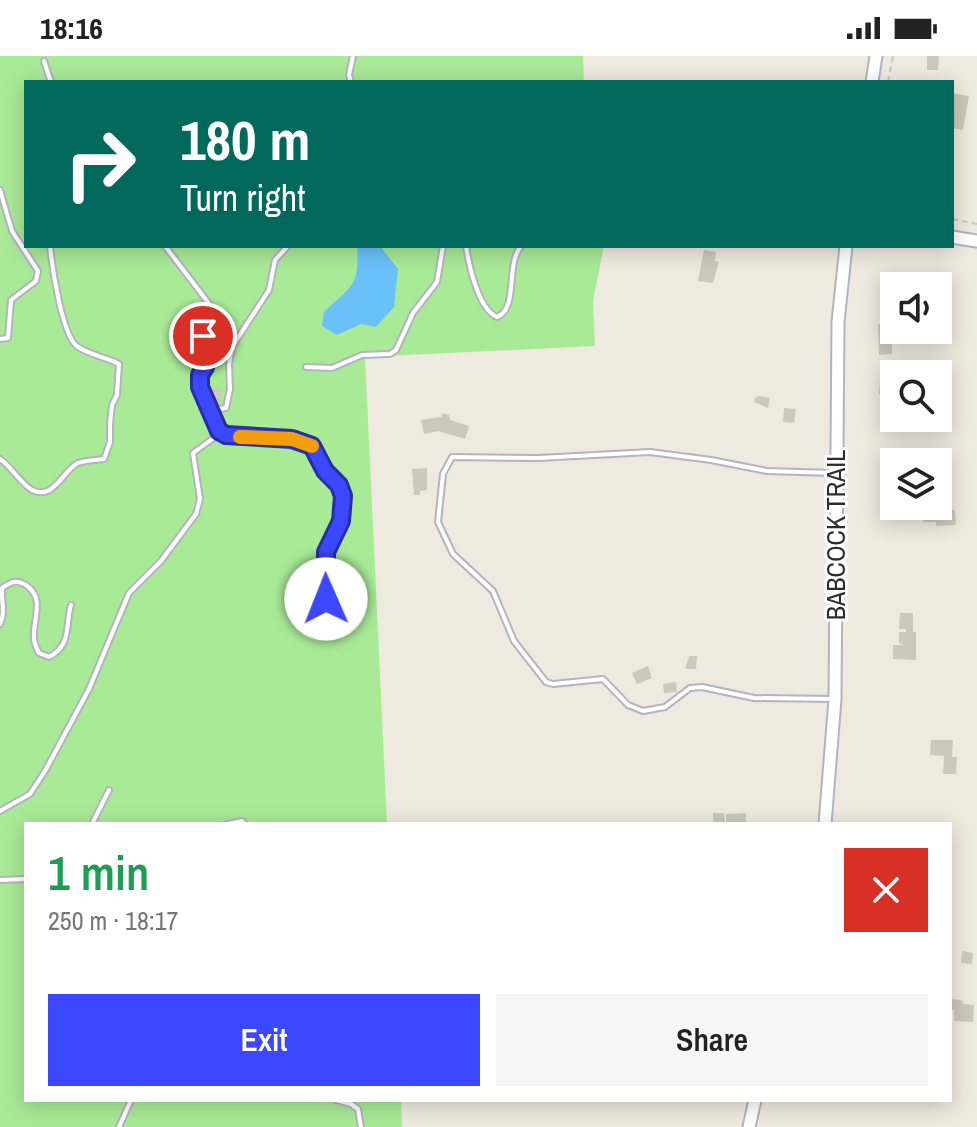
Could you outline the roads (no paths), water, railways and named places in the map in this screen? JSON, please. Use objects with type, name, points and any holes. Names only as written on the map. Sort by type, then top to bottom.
[{"type":"street","points":[[872,80],[876,56]]},
{"type":"street","points":[[954,237],[977,241]]},
{"type":"street","name":"BABCOCK TRAIL","points":[[825,822],[835,699],[838,322],[846,248]]},
{"type":"street","points":[[749,1127],[755,1102]]},
{"type":"lane","points":[[350,80],[353,56]]},
{"type":"lane","points":[[44,61],[50,80]]},
{"type":"lane","points":[[0,190],[12,231],[38,271],[36,281],[11,300],[8,338],[0,339]]},
{"type":"lane","points":[[0,459],[33,490],[44,492],[55,487],[67,471],[78,463],[104,459],[110,442],[119,364],[78,347],[71,340],[58,300],[50,248]]},
{"type":"lane","points":[[167,248],[213,313],[203,336],[205,367],[200,375],[200,387],[219,431],[226,435],[292,439],[312,446],[325,471],[339,485],[343,496],[341,521],[326,552],[326,599]]},
{"type":"lane","points":[[210,410],[226,408],[232,347],[269,290],[275,260],[286,248]]},
{"type":"lane","points":[[306,367],[332,368],[362,355],[393,352],[413,313],[437,282],[443,248]]},
{"type":"lane","points":[[467,248],[483,302],[488,312],[497,317],[509,307],[512,264],[520,248]]},
{"type":"lane","points":[[0,811],[30,794],[89,689],[129,593],[161,561],[196,514],[200,499],[193,453],[219,431]]},
{"type":"lane","points":[[835,699],[754,698],[702,687],[690,688],[665,707],[643,711],[628,705],[603,679],[546,682],[514,641],[493,591],[453,554],[438,522],[443,474],[452,457],[539,458],[650,452],[767,471],[837,473]]},
{"type":"lane","points":[[0,624],[5,611],[2,588],[11,582],[21,582],[34,591],[38,604],[34,640],[39,653],[49,657],[59,652],[66,641],[71,605]]},
{"type":"lane","points":[[93,822],[109,790]]},
{"type":"lane","points":[[0,880],[24,879]]},
{"type":"lane","points":[[119,1127],[130,1102]]},
{"type":"lane","points":[[344,1102],[358,1109],[361,1127]]},
{"type":"water","points":[[357,248],[382,248],[398,269],[394,307],[376,327],[361,324],[337,335],[322,326],[324,312],[352,285],[358,260]]}]
